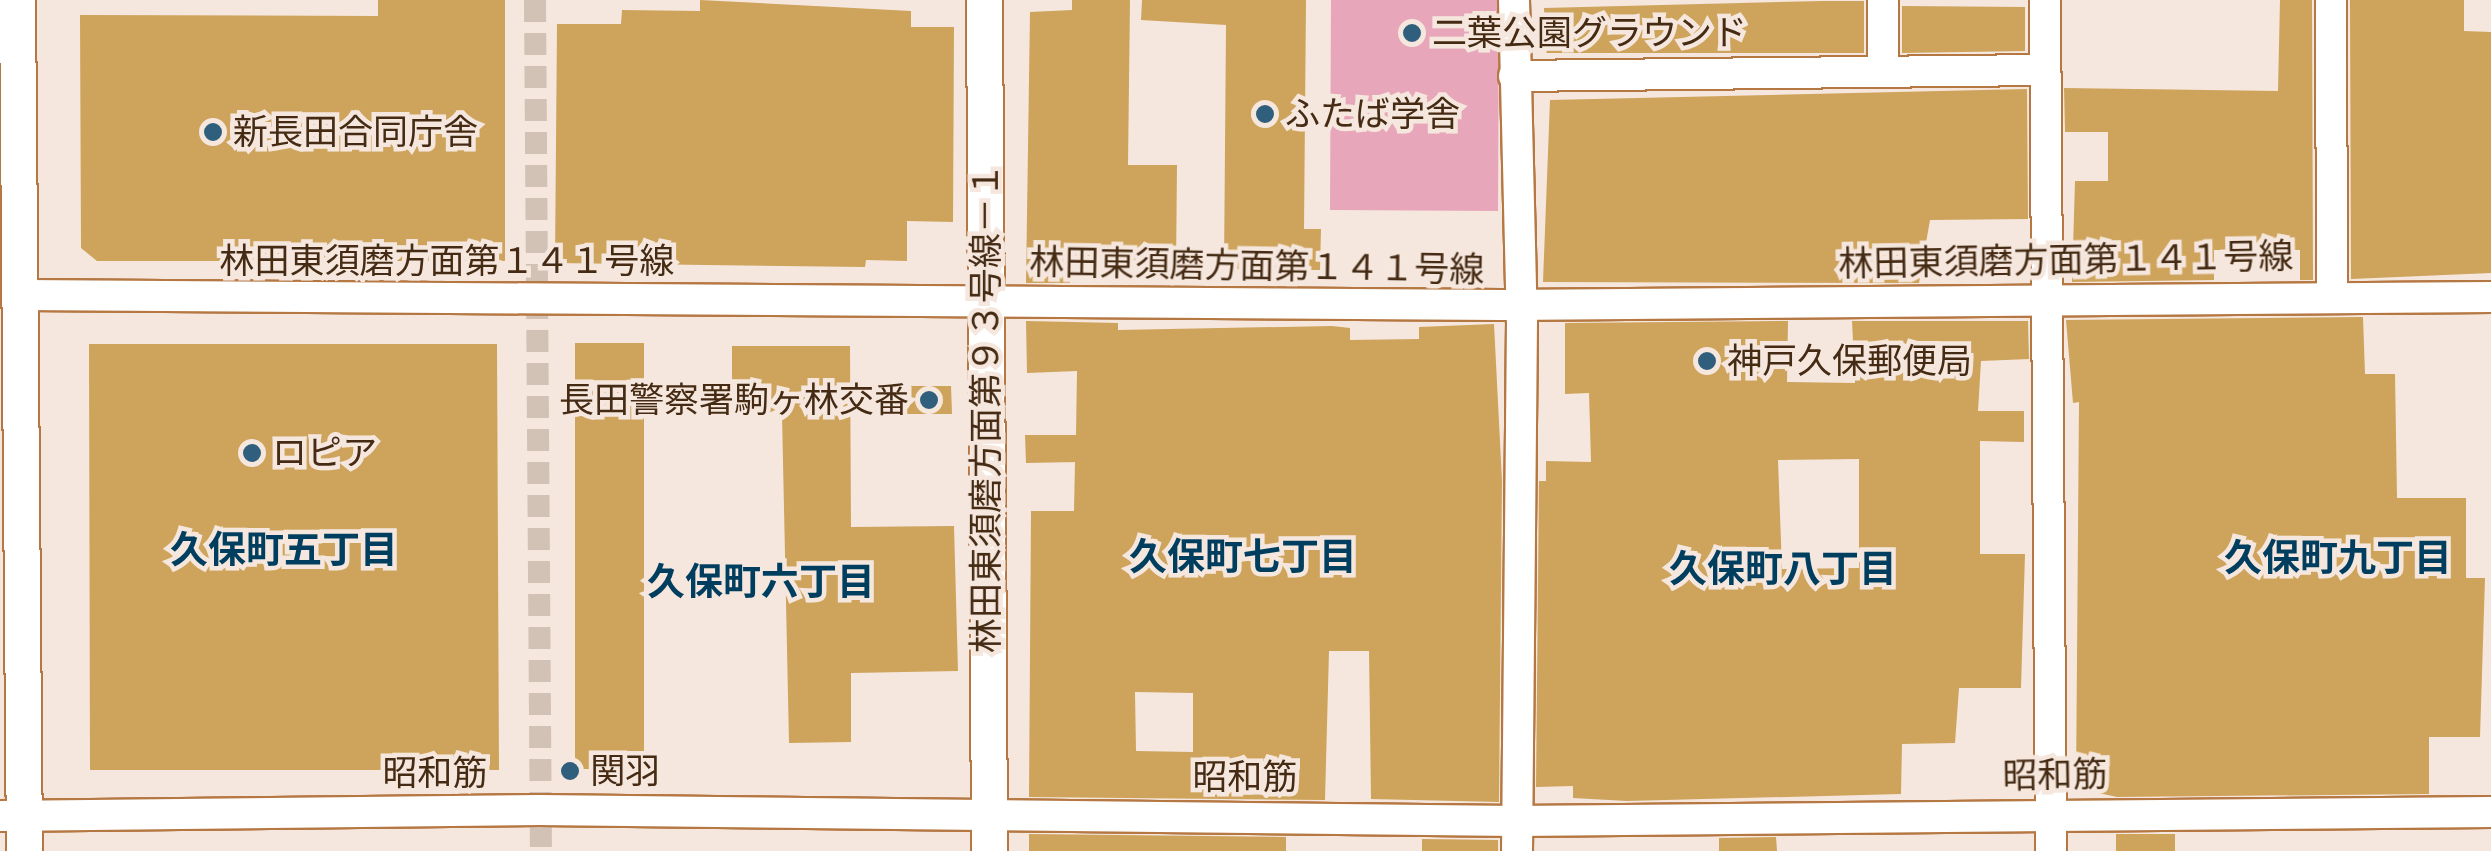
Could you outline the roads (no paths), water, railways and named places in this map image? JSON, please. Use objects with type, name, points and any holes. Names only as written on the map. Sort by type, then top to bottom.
[{"type":"street","points":[[17,0],[22,295],[12,814],[24,851]]},
{"type":"street","name":"林田東須磨方面第９３号線－１","points":[[984,0],[989,834]]},
{"type":"street","points":[[1514,0],[1522,305],[1517,836]]},
{"type":"street","points":[[1883,0],[1883,67]]},
{"type":"street","points":[[2045,0],[2044,297],[2052,851]]},
{"type":"street","points":[[2331,0],[2332,293]]},
{"type":"street","points":[[1514,76],[1883,67],[2045,70]]},
{"type":"street","name":"林田東須磨方面第１４１号線","points":[[22,295],[1522,305],[2332,293],[2491,297]]},
{"type":"street","name":"昭和筋","points":[[12,814],[989,834],[1517,836],[2051,812],[2491,812]]},
{"type":"tunnel","points":[[535,0],[541,851]]},
{"type":"place","name":"二葉公園グラウンド","points":[[1412,33]]},
{"type":"place","name":"ふたば学舎","points":[[1265,114]]},
{"type":"place","name":"新長田合同庁舎","points":[[213,132]]},
{"type":"place","name":"神戸久保郵便局","points":[[1707,361]]},
{"type":"place","name":"長田警察署駒ヶ林交番","points":[[929,400]]},
{"type":"place","name":"ロピア","points":[[252,453]]},
{"type":"place","name":"関羽","points":[[570,771]]},
{"type":"district","name":"久保町五丁目","points":[[284,550]]},
{"type":"district","name":"久保町七丁目","points":[[1243,557]]},
{"type":"district","name":"久保町九丁目","points":[[2338,558]]},
{"type":"district","name":"久保町八丁目","points":[[1783,569]]},
{"type":"district","name":"久保町六丁目","points":[[761,582]]}]
